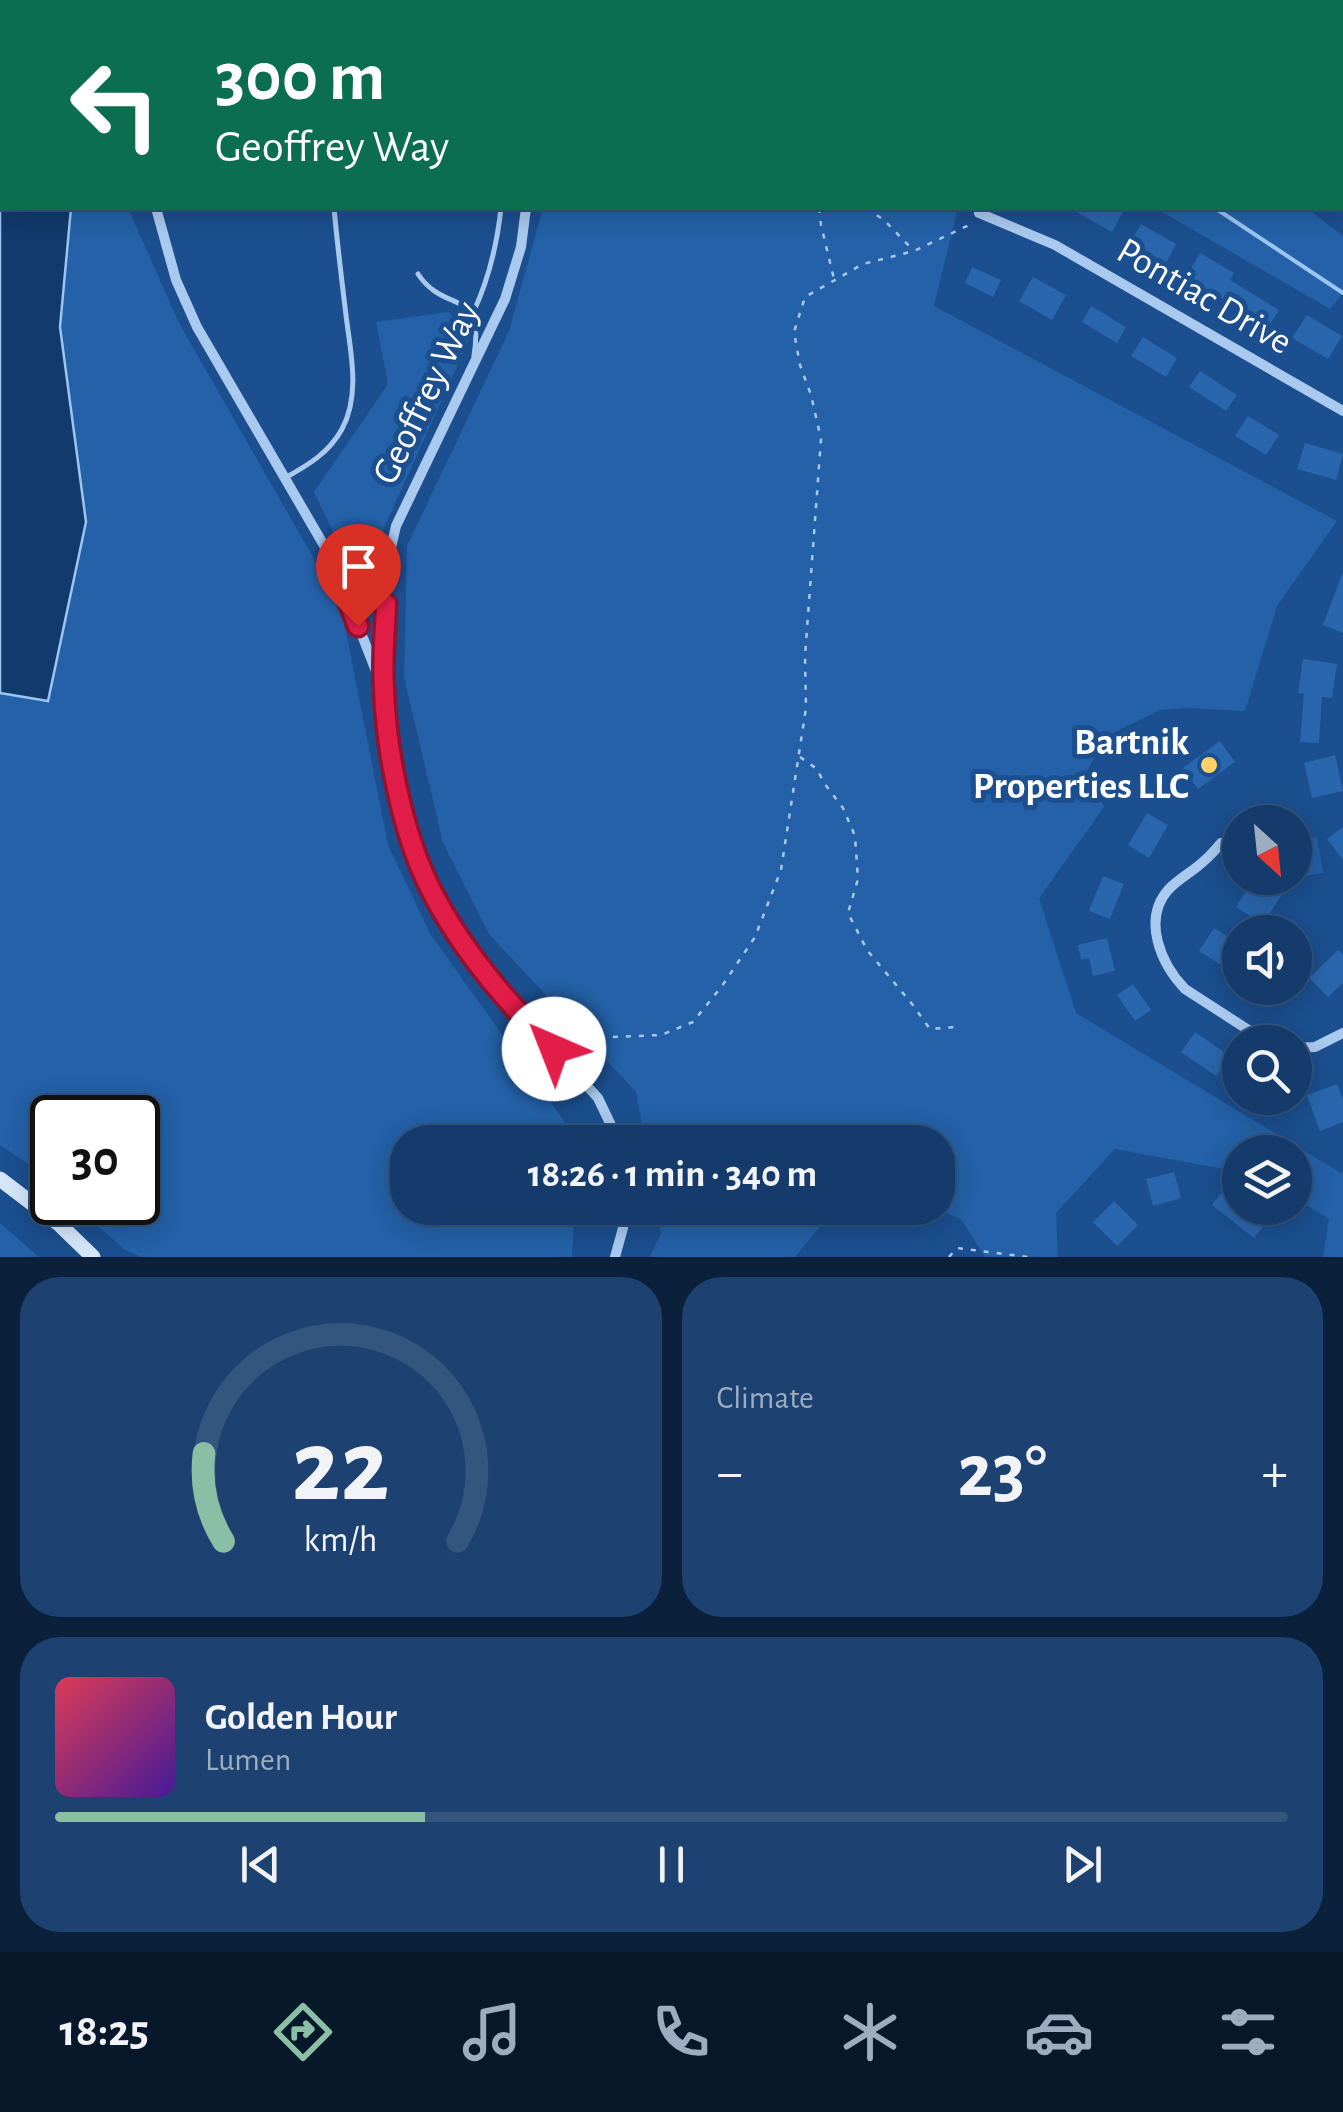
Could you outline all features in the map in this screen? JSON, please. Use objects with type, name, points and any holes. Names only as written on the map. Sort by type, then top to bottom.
[{"type":"main road","points":[[0,1179],[93,1257]]},
{"type":"street","name":"Geoffrey Way","points":[[157,210],[176,280],[197,327],[333,561],[384,690]]},
{"type":"street","name":"Geoffrey Way","points":[[526,210],[521,247],[506,299],[396,526],[387,565],[384,690],[398,792],[413,848],[428,884],[447,919],[488,977],[598,1098],[611,1125]]},
{"type":"street","name":"Pontiac Drive","points":[[979,213],[1055,244],[1343,411]]},
{"type":"street","name":"Geoffrey Way","points":[[333,561],[386,604]]},
{"type":"street","points":[[1221,843],[1164,895],[1156,920],[1160,950],[1174,978],[1241,1025]]},
{"type":"street","points":[[1312,1046],[1343,1033]]},
{"type":"street","points":[[615,1257],[623,1225]]},
{"type":"lane","points":[[285,478],[311,463],[334,442],[352,402],[334,210]]},
{"type":"lane","points":[[473,313],[486,286],[502,210]]},
{"type":"lane","points":[[418,274],[426,287],[473,313],[478,335],[473,364]]},
{"type":"path","points":[[819,210],[834,279]]},
{"type":"path","points":[[869,210],[914,251]]},
{"type":"path","points":[[554,1049],[566,1040],[661,1036],[693,1022],[755,938],[781,870],[806,708],[805,656],[821,439],[794,332],[804,297],[863,264],[914,251],[967,226],[979,213]]},
{"type":"path","points":[[799,756],[818,769],[824,784],[843,808],[854,836],[858,879],[848,913],[867,950],[930,1029],[956,1027]]},
{"type":"path","points":[[948,1257],[958,1248],[1028,1257]]},
{"type":"shaded area","points":[[0,210],[71,210],[60,327],[86,522],[48,701],[0,693]]},
{"type":"shaded area","points":[[71,210],[129,210],[179,323],[341,606],[388,845],[431,935],[567,1125],[390,1125],[390,1225],[574,1225],[572,1257],[141,1257],[125,1250],[97,1225],[160,1225],[160,1095],[30,1095],[30,1165],[0,1145],[0,693],[48,701],[86,522],[60,327]]},
{"type":"shaded area","points":[[542,210],[958,210],[934,306],[1337,521],[1277,606],[1245,711],[1160,710],[1115,732],[1101,746],[1087,771],[1104,807],[1039,898],[1076,1013],[1222,1101],[1222,1115],[1245,1115],[1278,1135],[1222,1135],[1222,1169],[1115,1149],[1056,1213],[1058,1257],[985,1257],[961,1219],[955,1217],[955,1125],[642,1125],[636,1092],[489,934],[443,843],[404,677],[407,546],[509,331]]},
{"type":"shaded area","points":[[1158,210],[1310,210],[1343,236],[1343,293],[1330,309]]},
{"type":"shaded area","points":[[448,312],[472,333],[375,548],[342,551],[314,492],[388,384],[376,322]]},
{"type":"shaded area","points":[[1317,837],[1323,873],[1312,875],[1312,838]]},
{"type":"shaded area","points":[[1312,1155],[1343,1171],[1343,1257],[1323,1257],[1329,1219],[1312,1208]]},
{"type":"shaded area","points":[[0,1223],[39,1257],[0,1257]]},
{"type":"shaded area","points":[[659,1225],[821,1225],[795,1257],[650,1257],[661,1233]]},
{"type":"building","points":[[1073,210],[1123,212],[1112,232]]},
{"type":"building","points":[[1141,224],[1176,244],[1166,263],[1130,243]]},
{"type":"building","points":[[1200,253],[1234,273],[1230,280],[1279,310],[1268,327],[1186,277]]},
{"type":"building","points":[[972,267],[1001,280],[993,297],[965,283]]},
{"type":"building","points":[[1033,277],[1066,295],[1052,320],[1019,301]]},
{"type":"building","points":[[1091,306],[1126,327],[1117,343],[1082,322]]},
{"type":"building","points":[[1307,315],[1342,336],[1328,359],[1292,338]]},
{"type":"building","points":[[1143,337],[1177,358],[1166,377],[1131,356]]},
{"type":"building","points":[[1200,371],[1237,395],[1226,411],[1189,387]]},
{"type":"building","points":[[1248,416],[1279,435],[1266,455],[1235,436]]},
{"type":"building","points":[[1305,443],[1343,454],[1336,480],[1297,469]]},
{"type":"building","points":[[1343,574],[1343,633],[1323,625]]},
{"type":"building","points":[[1303,659],[1337,664],[1332,698],[1322,697],[1319,743],[1300,742],[1304,694],[1298,693]]},
{"type":"building","name":"Bartnik Properties LLC","points":[[1220,741],[1235,762],[1198,789],[1183,768]]},
{"type":"building","points":[[1335,755],[1343,791],[1312,798],[1304,763]]},
{"type":"building","points":[[1147,813],[1168,825],[1149,858],[1128,845]]},
{"type":"building","points":[[1343,827],[1343,860],[1327,839]]},
{"type":"building","points":[[1103,876],[1124,884],[1110,919],[1089,911]]},
{"type":"building","points":[[1243,895],[1282,895],[1269,915],[1249,915],[1236,907]]},
{"type":"building","points":[[1214,928],[1222,933],[1222,966],[1199,951]]},
{"type":"building","points":[[1107,938],[1115,971],[1093,976],[1089,958],[1081,960],[1078,945]]},
{"type":"building","points":[[1338,950],[1343,955],[1343,983],[1328,997],[1312,981],[1312,975]]},
{"type":"building","points":[[1133,984],[1151,1010],[1135,1021],[1117,995]]},
{"type":"building","points":[[1195,1032],[1222,1051],[1222,1067],[1216,1076],[1181,1052]]},
{"type":"building","points":[[1337,1084],[1343,1099],[1343,1122],[1320,1131],[1312,1109],[1312,1093]]},
{"type":"building","points":[[1174,1172],[1181,1198],[1153,1206],[1146,1179]]},
{"type":"building","points":[[1222,1192],[1222,1213],[1212,1205]]},
{"type":"building","points":[[1114,1201],[1138,1225],[1117,1246],[1093,1222]]},
{"type":"building","points":[[1237,1225],[1264,1225],[1254,1238]]},
{"type":"waterway","points":[[1218,210],[1343,293]]},
{"type":"place","name":"Bartnik Properties LLC","points":[[1209,765]]},
{"type":"route","points":[[358,626],[333,561],[386,604],[384,690],[390,744],[413,848],[428,884],[447,919],[488,977],[554,1049]]}]
